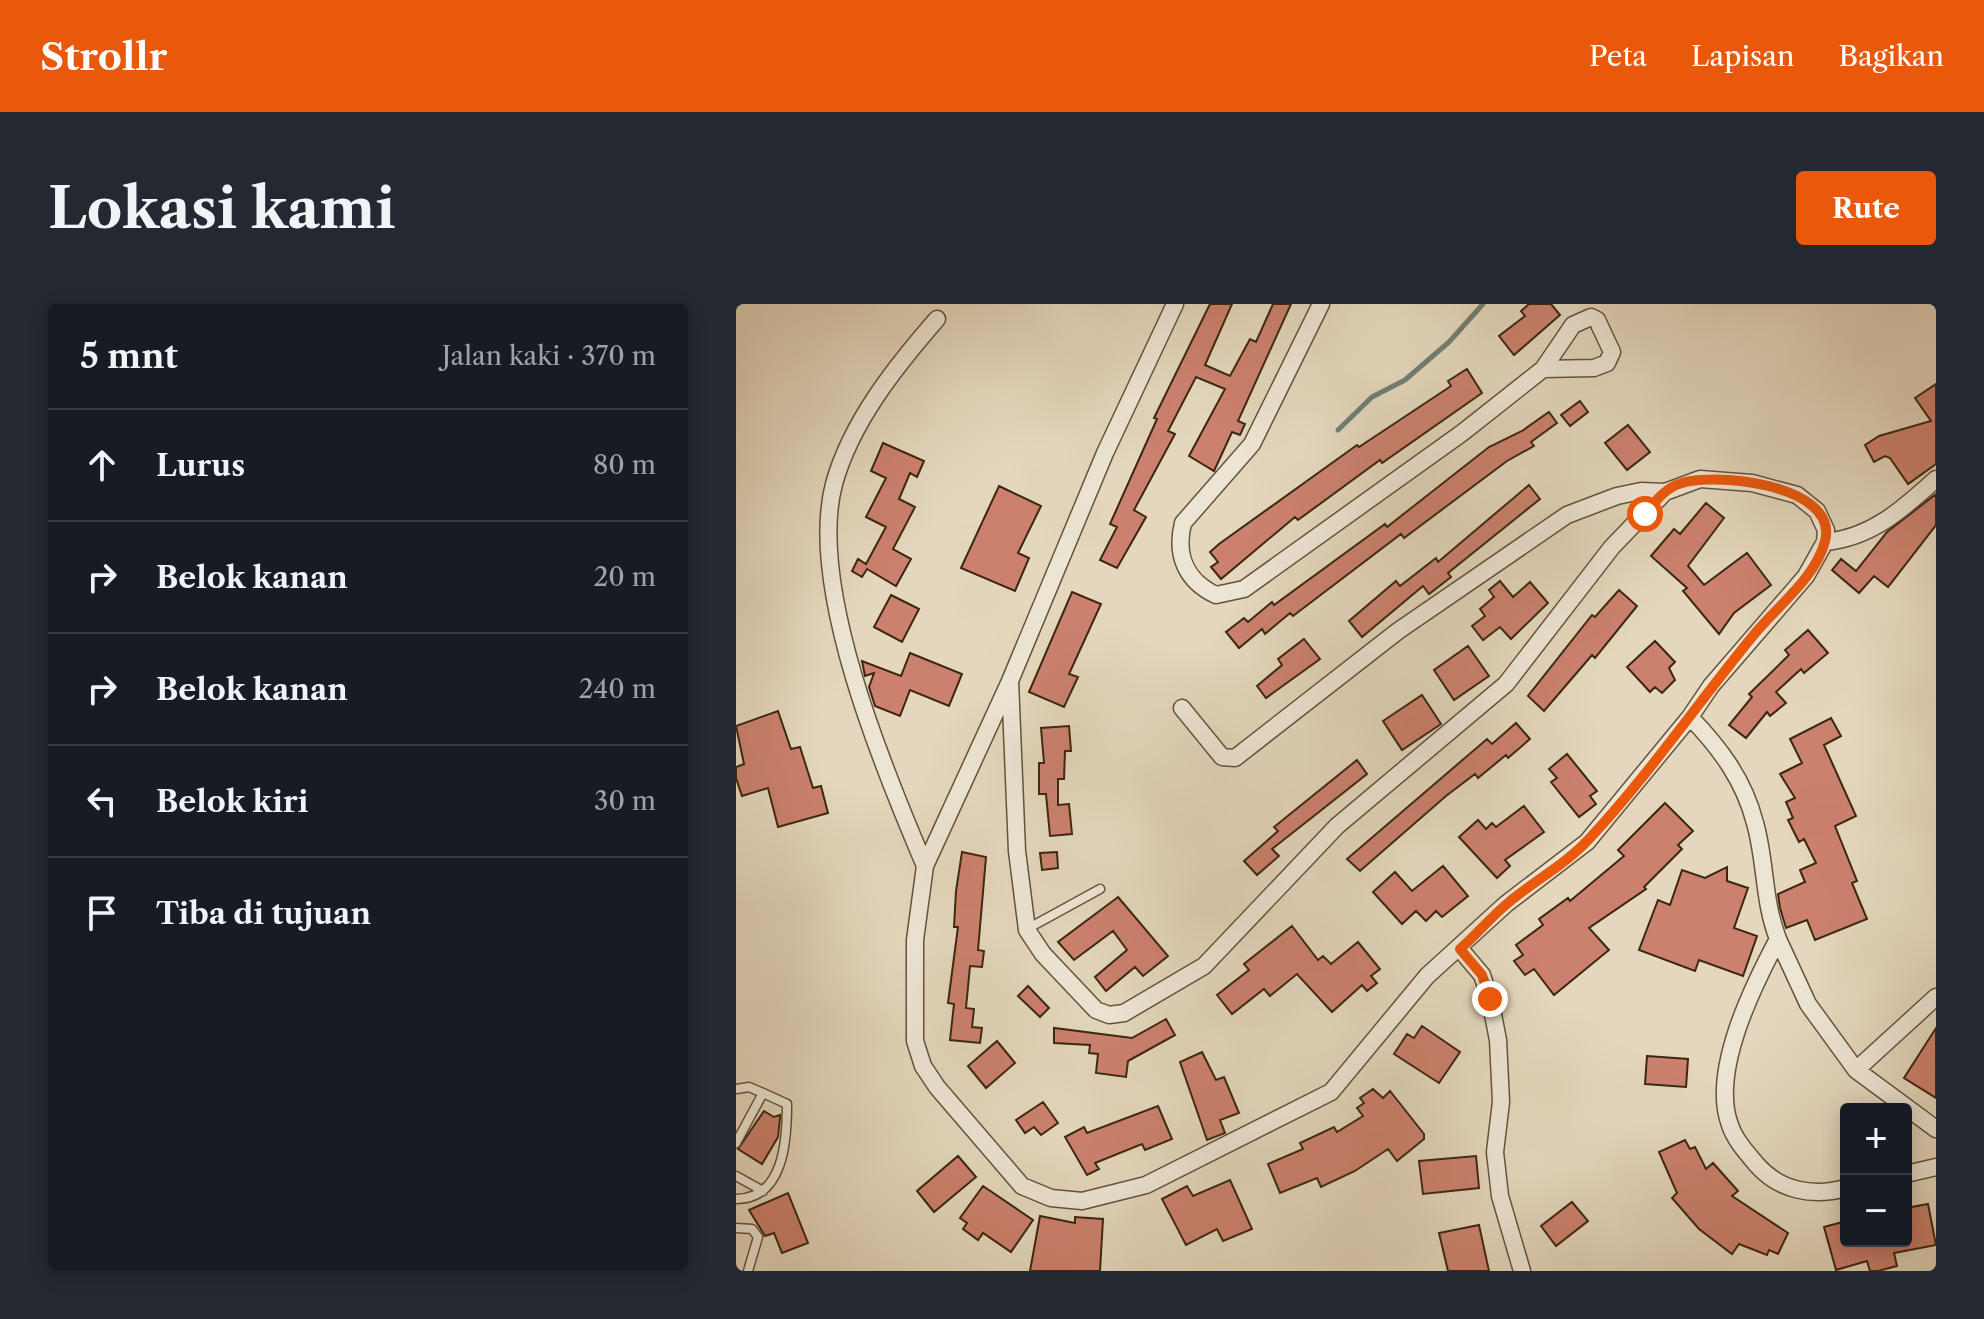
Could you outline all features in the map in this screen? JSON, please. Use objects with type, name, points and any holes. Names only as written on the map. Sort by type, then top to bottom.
[{"type":"street","points":[[1010,681],[1017,851],[1027,930],[1043,954],[1096,1010],[1109,1015],[1124,1013],[1186,980],[1224,946],[1337,826],[1506,684],[1612,547],[1665,492],[1678,484],[1700,479],[1724,479],[1797,495],[1817,511],[1826,530],[1825,542],[1806,576],[1711,686],[1690,717],[1587,842],[1506,904],[1427,976],[1351,1070],[1316,1103],[1116,1195],[1082,1201],[1051,1198],[1022,1186],[937,1087],[923,1066],[915,1041],[915,940],[925,866],[1010,681],[1105,453],[1175,304]]},
{"type":"street","points":[[1321,304],[1252,444],[1183,523],[1179,553],[1192,579],[1216,595],[1244,589],[1462,433],[1543,369]]},
{"type":"street","points":[[925,866],[857,687],[832,585],[831,517],[834,484],[860,425],[902,361],[937,319]]},
{"type":"street","points":[[1825,542],[1845,540],[1875,529],[1936,479]]},
{"type":"street","points":[[1182,708],[1222,757],[1235,758],[1398,631],[1567,515],[1617,496],[1641,491],[1665,492]]},
{"type":"street","points":[[1690,717],[1717,745],[1742,784],[1756,823],[1771,920],[1808,1004],[1856,1070],[1936,1129]]},
{"type":"street","points":[[1778,939],[1756,979],[1730,1057],[1725,1104],[1729,1123],[1746,1153],[1777,1183],[1807,1193],[1840,1189]]},
{"type":"street","points":[[1460,949],[1482,975],[1490,999],[1500,1071],[1501,1102],[1495,1152],[1500,1196],[1522,1271]]},
{"type":"street","points":[[1856,1070],[1936,997]]},
{"type":"street","points":[[1912,1173],[1936,1167]]},
{"type":"lane","points":[[1027,930],[1100,889]]},
{"type":"lane","points":[[736,1089],[749,1087],[787,1104],[784,1153],[775,1177],[763,1191],[736,1199]]},
{"type":"lane","points":[[736,1143],[763,1093]]},
{"type":"lane","points":[[736,1176],[763,1191]]},
{"type":"lane","points":[[736,1228],[752,1229],[758,1237],[748,1271]]},
{"type":"building","points":[[1210,304],[1232,304],[1205,365],[1230,376],[1250,339],[1256,342],[1273,304],[1291,304],[1238,421],[1245,424],[1240,435],[1232,432],[1214,471],[1189,456],[1225,389],[1196,377],[1168,431],[1175,434],[1134,510],[1146,517],[1117,568],[1100,560],[1117,527],[1110,524],[1157,419],[1154,418]]},
{"type":"building","points":[[1529,304],[1551,304],[1560,315],[1514,355],[1499,336],[1525,316],[1521,311]]},
{"type":"building","points":[[1467,369],[1482,393],[1382,463],[1380,460],[1298,520],[1295,517],[1221,579],[1211,567],[1218,562],[1210,552],[1219,544],[1357,445],[1359,447],[1451,386],[1448,381]]},
{"type":"building","points":[[1936,384],[1936,464],[1908,484],[1890,458],[1885,456],[1874,462],[1865,445],[1879,436],[1931,421],[1915,398]]},
{"type":"building","points":[[1580,401],[1588,412],[1570,426],[1561,415]]},
{"type":"building","points":[[1549,412],[1557,423],[1531,442],[1534,446],[1507,461],[1404,538],[1401,534],[1293,616],[1290,613],[1265,634],[1262,629],[1239,648],[1226,632],[1244,618],[1248,622],[1385,524],[1387,527],[1489,447],[1522,431]]},
{"type":"building","points":[[1628,425],[1650,452],[1627,470],[1605,443]]},
{"type":"building","points":[[883,443],[924,461],[917,477],[910,473],[899,499],[915,507],[893,549],[911,559],[896,586],[867,569],[862,577],[852,571],[858,559],[866,564],[886,527],[866,517],[886,478],[871,471]]},
{"type":"building","points":[[1529,485],[1540,499],[1448,573],[1451,577],[1429,594],[1423,586],[1362,637],[1349,621],[1396,581],[1400,586],[1436,558],[1438,562]]},
{"type":"building","points":[[999,486],[1041,506],[1018,553],[1029,558],[1015,591],[961,568]]},
{"type":"building","points":[[1936,494],[1936,525],[1888,587],[1874,576],[1859,593],[1832,570],[1841,559],[1856,571],[1887,532]]},
{"type":"building","points":[[1706,503],[1724,518],[1688,566],[1704,585],[1747,553],[1771,585],[1734,613],[1719,634],[1683,591],[1687,588],[1651,556],[1674,529],[1680,534]]},
{"type":"building","points":[[1500,581],[1513,597],[1530,582],[1548,603],[1511,639],[1500,627],[1483,640],[1472,626],[1485,616],[1480,609],[1494,597],[1489,590]]},
{"type":"building","points":[[1619,590],[1637,606],[1595,658],[1592,655],[1544,711],[1528,696],[1592,615],[1595,617]]},
{"type":"building","points":[[1072,592],[1101,604],[1069,674],[1078,677],[1064,707],[1029,692]]},
{"type":"building","points":[[891,595],[919,609],[902,642],[874,627]]},
{"type":"building","points":[[1808,630],[1828,653],[1804,673],[1801,669],[1776,692],[1786,703],[1770,716],[1767,712],[1746,738],[1729,725],[1752,697],[1749,694],[1789,655],[1785,650]]},
{"type":"building","points":[[1304,639],[1320,659],[1266,698],[1257,686],[1282,665],[1278,659]]},
{"type":"building","points":[[1655,641],[1675,662],[1669,668],[1675,680],[1662,693],[1655,687],[1650,692],[1627,667]]},
{"type":"building","points":[[1468,646],[1489,676],[1454,700],[1434,670]]},
{"type":"building","points":[[910,653],[962,674],[949,706],[910,690],[900,716],[875,706],[869,687],[874,673],[865,676],[862,661],[901,676]]},
{"type":"building","points":[[1422,695],[1441,724],[1402,750],[1383,721]]},
{"type":"building","points":[[778,711],[791,749],[800,747],[813,788],[821,786],[828,813],[778,827],[768,788],[742,796],[736,767],[744,764],[736,726]]},
{"type":"building","points":[[1831,718],[1841,736],[1824,745],[1856,816],[1835,826],[1857,881],[1852,883],[1867,919],[1815,940],[1807,920],[1786,928],[1780,908],[1778,894],[1805,882],[1800,870],[1816,863],[1804,839],[1799,842],[1788,820],[1793,818],[1786,802],[1795,798],[1780,774],[1802,763],[1790,739]]},
{"type":"building","points":[[1516,723],[1530,739],[1508,758],[1506,755],[1478,778],[1475,774],[1446,796],[1360,871],[1347,859],[1487,739],[1492,744]]},
{"type":"building","points":[[1069,726],[1071,751],[1065,751],[1064,779],[1058,779],[1058,805],[1069,804],[1072,834],[1050,836],[1046,794],[1039,794],[1039,763],[1044,763],[1041,728]]},
{"type":"building","points":[[1567,754],[1597,791],[1590,796],[1596,804],[1579,817],[1551,782],[1557,778],[1549,769]]},
{"type":"building","points":[[1357,760],[1367,774],[1272,849],[1279,856],[1257,875],[1244,861],[1278,831],[1274,827]]},
{"type":"building","points":[[1665,803],[1693,831],[1678,845],[1682,849],[1644,887],[1646,889],[1589,928],[1609,950],[1554,995],[1534,969],[1525,975],[1514,961],[1523,955],[1516,945],[1543,925],[1539,919],[1568,898],[1570,901],[1624,856],[1618,850]]},
{"type":"building","points":[[1524,806],[1544,832],[1505,860],[1510,866],[1497,878],[1459,837],[1478,820],[1486,829],[1492,823],[1496,827]]},
{"type":"building","points":[[962,852],[986,857],[978,950],[984,951],[982,967],[970,966],[966,1008],[974,1009],[972,1027],[982,1028],[980,1043],[950,1040],[954,1004],[948,1003],[958,927],[954,927]]},
{"type":"building","points":[[1057,852],[1058,868],[1042,870],[1040,853]]},
{"type":"building","points":[[1443,866],[1468,896],[1442,917],[1436,911],[1426,921],[1416,911],[1402,924],[1373,892],[1395,872],[1412,891]]},
{"type":"building","points":[[1727,867],[1727,881],[1748,888],[1734,928],[1757,936],[1743,976],[1699,960],[1695,971],[1639,950],[1658,900],[1670,905],[1682,870],[1705,878]]},
{"type":"building","points":[[1118,897],[1168,956],[1143,976],[1135,967],[1106,991],[1095,977],[1127,950],[1113,931],[1074,960],[1058,942]]},
{"type":"building","points":[[1292,926],[1318,960],[1323,956],[1331,964],[1358,942],[1380,969],[1371,976],[1377,983],[1367,991],[1362,985],[1332,1012],[1297,974],[1270,996],[1264,989],[1232,1014],[1217,995],[1249,970],[1244,964]]},
{"type":"building","points":[[1028,986],[1049,1008],[1040,1017],[1018,996]]},
{"type":"building","points":[[1166,1019],[1175,1035],[1128,1061],[1126,1077],[1096,1073],[1098,1054],[1089,1053],[1090,1045],[1054,1043],[1054,1028],[1132,1038]]},
{"type":"building","points":[[1422,1026],[1460,1052],[1439,1083],[1394,1054],[1407,1034],[1414,1038]]},
{"type":"building","points":[[1936,1028],[1936,1098],[1904,1078]]},
{"type":"building","points":[[997,1041],[1015,1063],[986,1088],[968,1066]]},
{"type":"building","points":[[1202,1052],[1216,1080],[1224,1077],[1239,1113],[1220,1120],[1225,1133],[1207,1140],[1180,1062]]},
{"type":"building","points":[[1647,1056],[1688,1059],[1686,1087],[1645,1084]]},
{"type":"building","points":[[1373,1089],[1383,1098],[1390,1091],[1424,1134],[1424,1139],[1397,1161],[1388,1149],[1355,1171],[1321,1187],[1317,1178],[1280,1193],[1268,1164],[1303,1149],[1300,1143],[1334,1127],[1337,1132],[1363,1116],[1357,1108],[1364,1103],[1360,1098]]},
{"type":"building","points":[[1043,1102],[1058,1123],[1041,1135],[1034,1127],[1025,1133],[1016,1120]]},
{"type":"building","points":[[1158,1106],[1172,1139],[1145,1150],[1142,1144],[1095,1163],[1099,1169],[1087,1175],[1065,1137],[1084,1127],[1087,1133]]},
{"type":"building","points":[[764,1111],[774,1117],[780,1115],[780,1118],[778,1137],[762,1164],[738,1149]]},
{"type":"building","points":[[1685,1140],[1690,1149],[1695,1147],[1706,1169],[1713,1163],[1738,1191],[1732,1196],[1788,1233],[1778,1254],[1769,1250],[1767,1255],[1739,1244],[1732,1254],[1699,1229],[1672,1198],[1677,1193],[1659,1152]]},
{"type":"building","points":[[958,1156],[976,1177],[934,1212],[917,1191]]},
{"type":"building","points":[[1476,1156],[1479,1188],[1423,1194],[1419,1161]]},
{"type":"building","points":[[1230,1180],[1252,1229],[1223,1241],[1217,1229],[1186,1245],[1162,1199],[1187,1186],[1193,1196]]},
{"type":"building","points":[[983,1186],[1033,1220],[1011,1252],[983,1233],[978,1240],[963,1229],[967,1223],[960,1218]]},
{"type":"building","points":[[788,1193],[808,1243],[782,1253],[774,1233],[765,1236],[749,1210]]},
{"type":"building","points":[[1572,1202],[1588,1221],[1556,1246],[1541,1226]]},
{"type":"building","points":[[1928,1204],[1936,1245],[1894,1253],[1897,1266],[1878,1271],[1870,1271],[1867,1261],[1836,1270],[1824,1227],[1840,1223],[1840,1247],[1912,1247],[1912,1207]]},
{"type":"building","points":[[1040,1216],[1075,1223],[1075,1217],[1103,1219],[1100,1271],[1030,1271]]},
{"type":"building","points":[[1479,1225],[1489,1271],[1448,1271],[1439,1233]]},
{"type":"waterway","points":[[1338,430],[1372,397],[1405,380],[1449,342],[1483,304]]},
{"type":"route","points":[[1490,999],[1482,975],[1460,949],[1506,904],[1587,842],[1761,625],[1806,576],[1825,542],[1826,530],[1817,511],[1811,506],[1797,495],[1752,483],[1700,479],[1678,484],[1665,492],[1645,514]]}]
